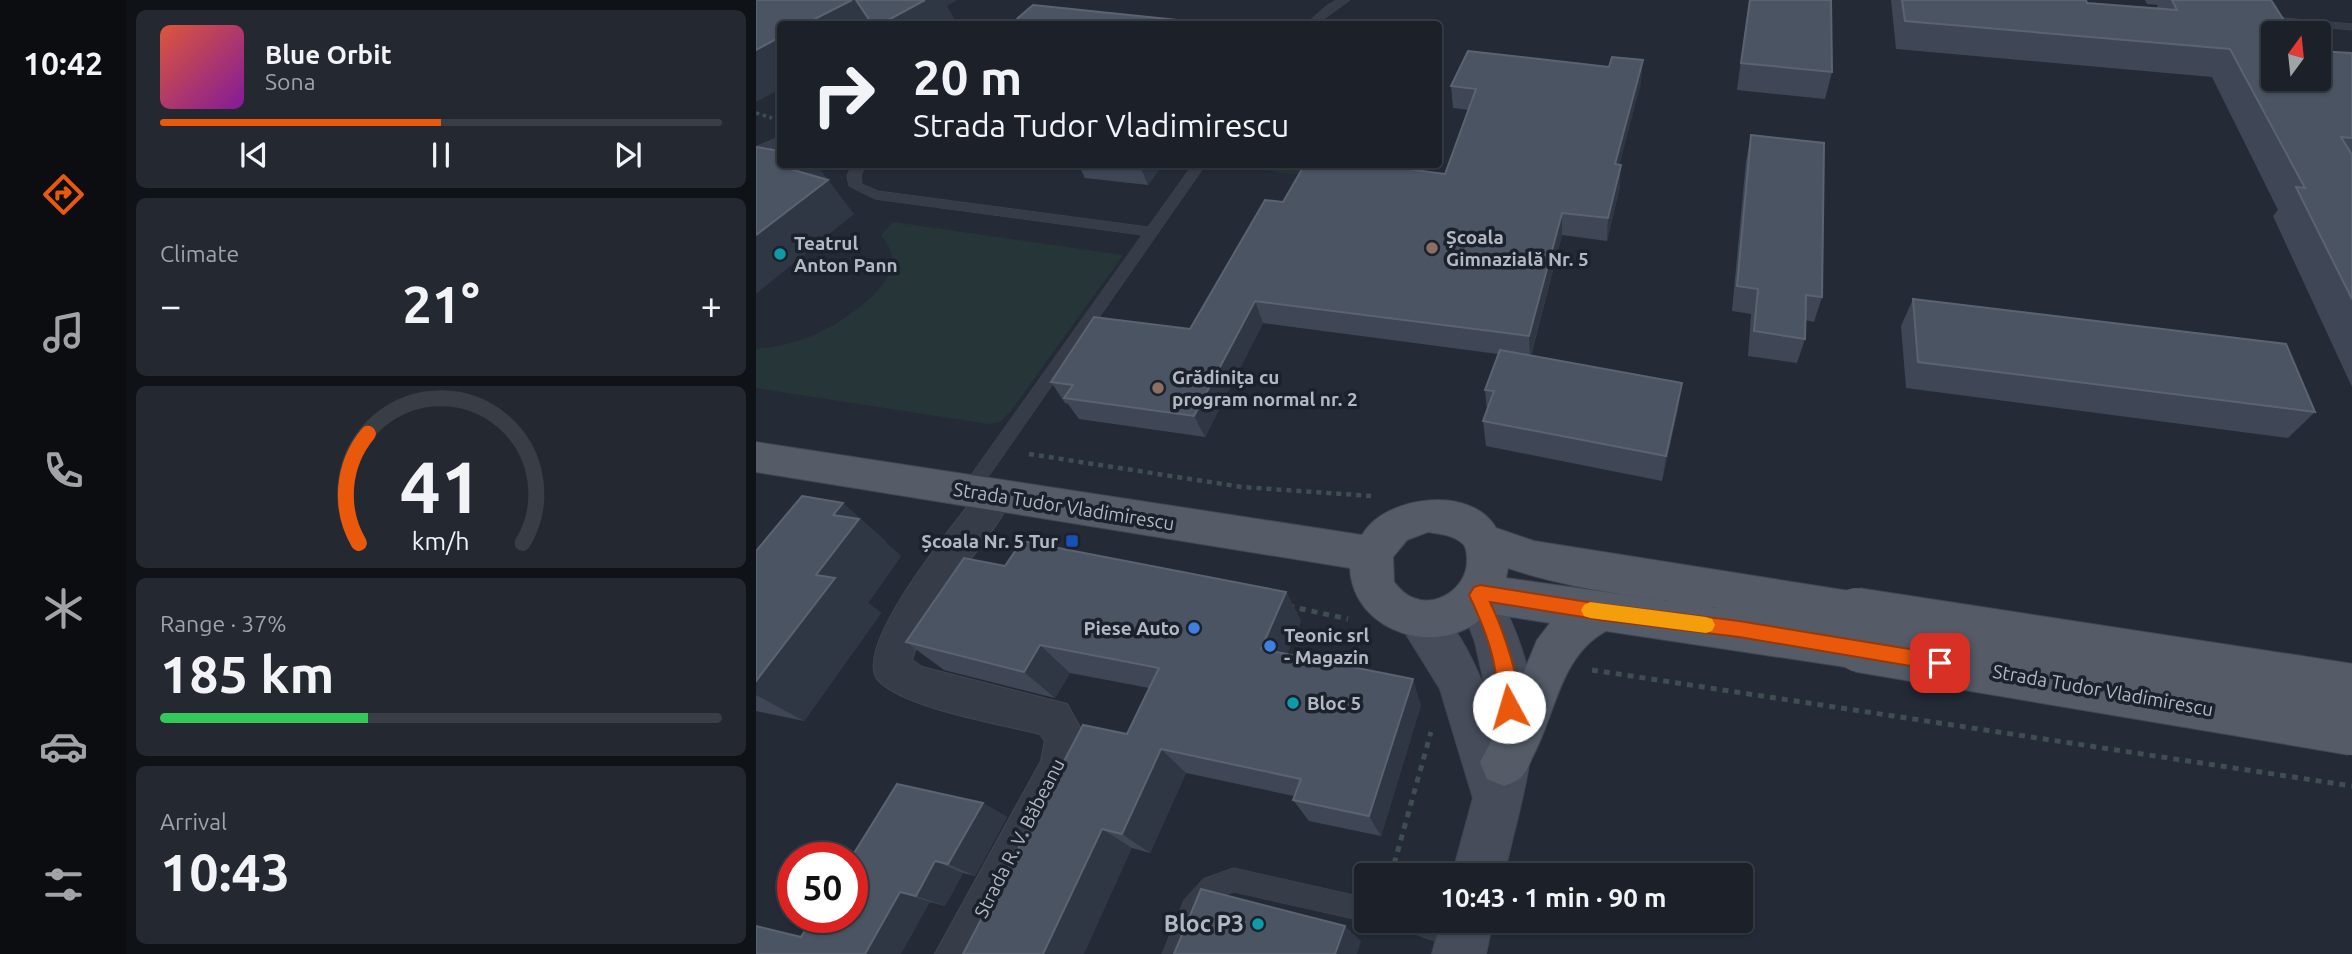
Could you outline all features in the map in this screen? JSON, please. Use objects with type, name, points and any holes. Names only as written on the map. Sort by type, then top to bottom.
[{"type":"main road","name":"Strada Tudor Vladimirescu","points":[[756,457],[1373,554],[1388,532],[1400,523],[1428,515],[1455,518],[1478,532],[1485,542],[1534,559],[1858,630],[2352,732]]},
{"type":"main road","points":[[1373,554],[1369,571],[1373,588],[1383,603],[1398,613],[1417,618],[1434,618],[1451,614],[1479,594],[1488,576],[1490,558],[1485,542]]},
{"type":"main road","name":"Strada Tudor Vladimirescu","points":[[1479,594],[1739,629],[1858,630],[2352,687]]},
{"type":"main road","points":[[1479,594],[1498,643],[1509,693],[1500,780],[1481,863]]},
{"type":"main road","points":[[1500,780],[1529,716],[1555,647],[1581,621],[1601,612]]},
{"type":"main road","points":[[1417,618],[1437,640],[1463,685],[1500,780]]},
{"type":"street","name":"Strada R. V. Băbeanu","points":[[958,954],[1060,767],[1066,738],[1053,718],[914,684],[891,667],[895,644],[906,620],[982,493]]},
{"type":"lane","points":[[1315,21],[1345,0]]},
{"type":"lane","points":[[2243,18],[2352,27]]},
{"type":"lane","points":[[756,152],[777,142]]},
{"type":"lane","points":[[858,168],[854,176],[856,186],[874,195],[1152,232]]},
{"type":"lane","points":[[982,493],[1152,232],[1197,168]]},
{"type":"lane","points":[[1174,954],[1192,908],[1211,887],[1234,880],[1354,908]]},
{"type":"path","points":[[1208,528],[1229,485]]},
{"type":"path","points":[[1286,606],[1352,620]]},
{"type":"path","points":[[1585,671],[2261,769],[2352,786]]},
{"type":"path","points":[[1394,863],[1434,722]]},
{"type":"shaded area","points":[[1243,168],[1416,168],[1407,187]]},
{"type":"shaded area","points":[[893,222],[1123,255],[1010,412],[1000,422],[988,424],[756,388],[756,349],[793,342],[825,330],[875,294],[890,271],[890,249],[881,235]]},
{"type":"building","points":[[756,0],[852,0],[811,21],[777,21],[777,39],[756,50]]},
{"type":"building","points":[[856,0],[925,0],[886,21],[870,21]]},
{"type":"building","points":[[1750,0],[1831,0],[1832,72],[1741,63]]},
{"type":"building","points":[[1902,0],[2086,0],[2087,3],[2177,10],[2172,0],[2271,0],[2284,21],[2261,21],[2261,91],[2331,91],[2331,52],[2352,53],[2352,138],[2341,137],[2352,155],[2352,299],[2296,187],[2305,188],[2230,49],[1905,21]]},
{"type":"building","points":[[1033,5],[1187,21],[1014,21]]},
{"type":"building","points":[[1468,51],[1609,67],[1612,57],[1643,60],[1615,164],[1621,165],[1608,218],[1562,213],[1529,336],[1255,301],[1194,416],[1064,398],[1073,385],[1051,382],[1094,317],[1190,329],[1265,200],[1283,202],[1303,168],[1400,168],[1445,174],[1476,89],[1451,86]]},
{"type":"building","points":[[1751,135],[1824,143],[1822,297],[1806,295],[1805,339],[1754,331],[1758,289],[1737,286]]},
{"type":"building","points":[[756,147],[777,150],[777,168],[791,168],[828,180],[756,235]]},
{"type":"building","points":[[1913,299],[2286,344],[2315,412],[1918,362]]},
{"type":"building","points":[[1500,350],[1682,383],[1666,456],[1483,421],[1494,391],[1485,390]]},
{"type":"building","points":[[802,496],[843,503],[833,515],[859,519],[816,575],[835,578],[756,681],[756,551]]},
{"type":"building","points":[[1022,541],[1286,592],[1261,649],[1413,679],[1369,816],[1293,800],[1301,779],[1161,749],[1122,834],[1102,829],[1043,954],[963,954],[1083,725],[1127,734],[1159,668],[1040,645],[1024,672],[906,642],[964,558],[1005,566]]},
{"type":"building","points":[[897,784],[983,803],[948,864],[935,861],[916,896],[900,892],[865,954],[756,954],[756,926],[801,937],[803,933],[868,933],[868,842],[861,842]]},
{"type":"building","points":[[1201,889],[1345,926],[1335,954],[1174,954]]},
{"type":"slow traffic","points":[[1590,610],[1706,625]]},
{"type":"place","name":"Școala Gimnazială Nr. 5","points":[[1432,248]]},
{"type":"place","name":"Teatrul Anton Pann","points":[[780,254]]},
{"type":"place","name":"Grădinița cu program normal nr. 2","points":[[1158,388]]},
{"type":"place","name":"Școala Nr. 5 Tur","points":[[1072,541]]},
{"type":"place","name":"Piese Auto","points":[[1194,628]]},
{"type":"place","name":"Teonic srl - Magazin","points":[[1270,646]]},
{"type":"place","name":"Bloc 5","points":[[1293,703]]},
{"type":"place","name":"Bloc P3","points":[[1258,924]]},
{"type":"route","points":[[1509,707],[1504,666],[1490,621],[1478,595],[1480,593],[1601,612],[1739,629],[1940,663]]}]
